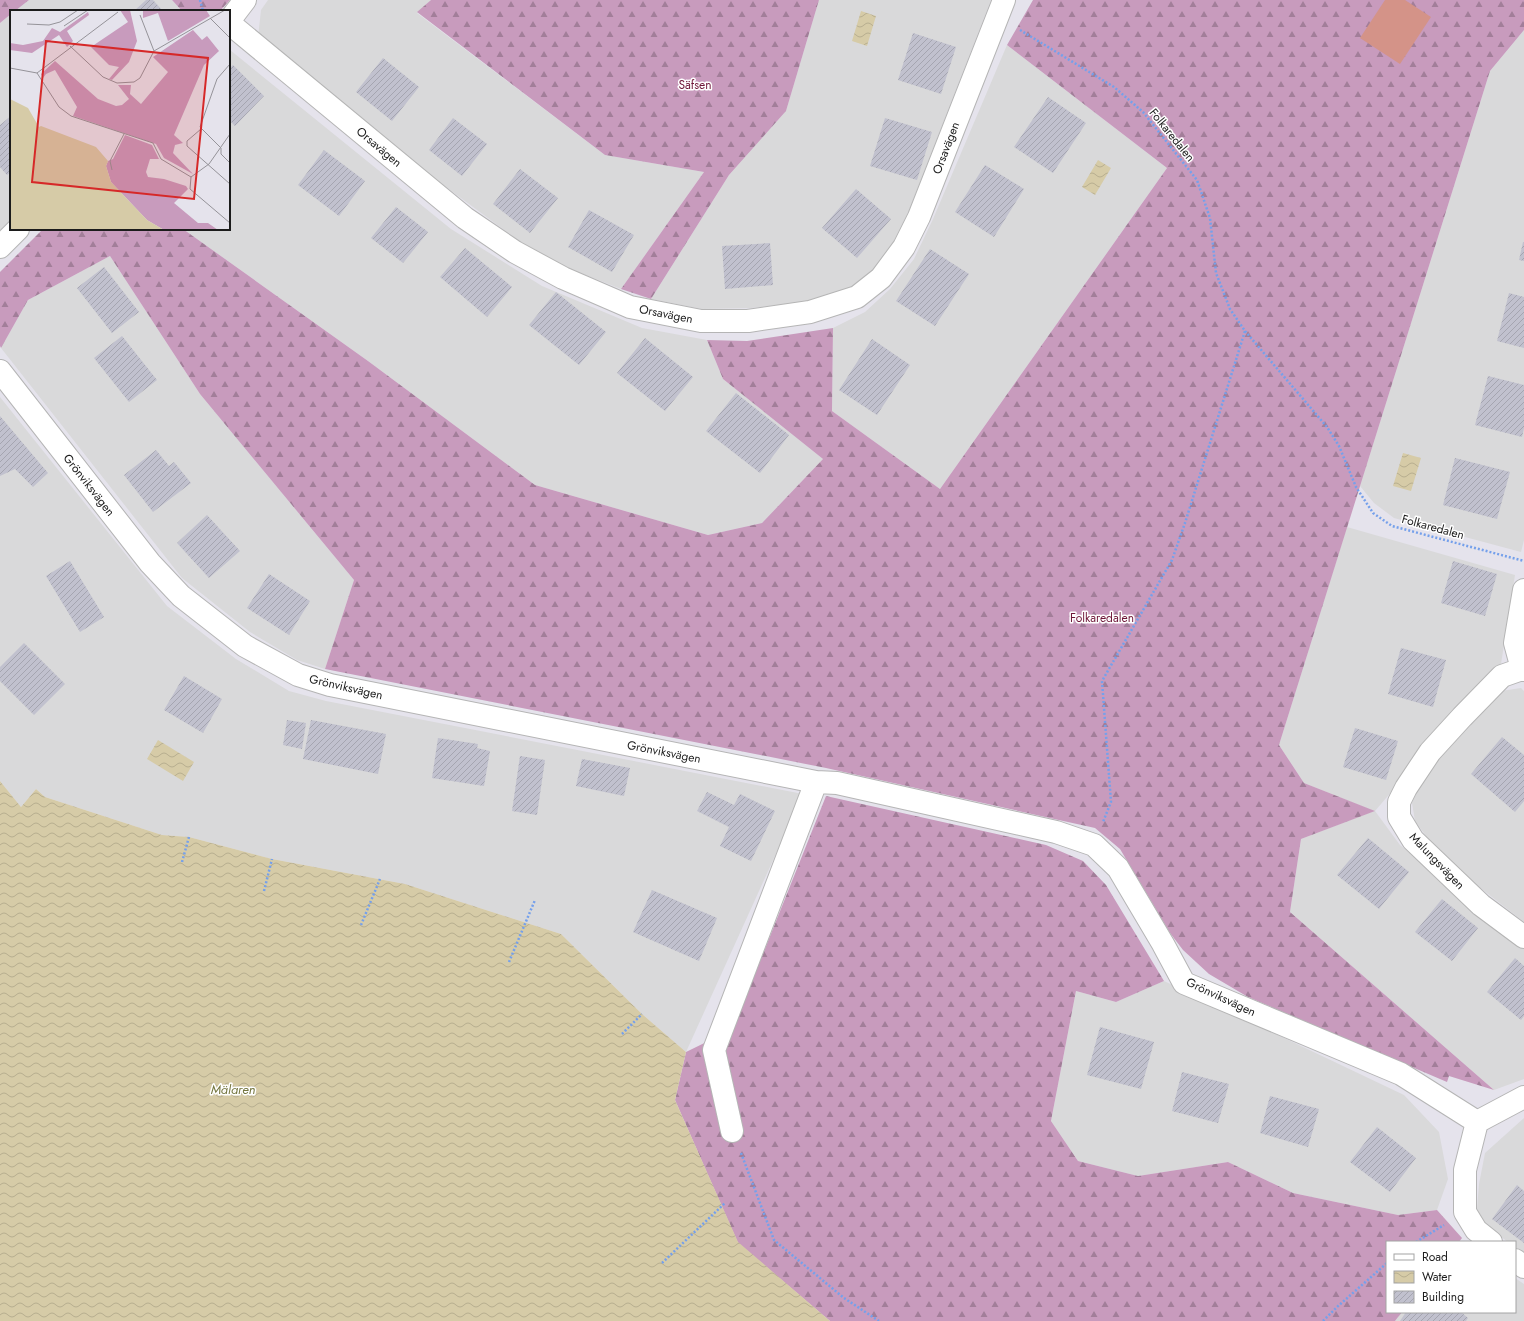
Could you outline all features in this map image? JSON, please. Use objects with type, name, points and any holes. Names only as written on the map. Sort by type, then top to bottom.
[{"type":"street","points":[[230,21],[245,0]]},
{"type":"street","name":"Orsavägen","points":[[230,23],[465,218],[515,252],[563,278],[630,307],[701,321],[748,321],[810,312],[857,297],[880,278],[904,247],[919,218],[1001,8]]},
{"type":"street","points":[[0,247],[17,230]]},
{"type":"street","name":"Grönviksvägen","points":[[0,371],[150,563],[181,596],[245,646],[298,676],[330,685],[816,782],[838,783],[1056,832],[1094,845],[1118,868],[1184,983],[1401,1074],[1476,1122]]},
{"type":"street","points":[[1523,670],[1515,642],[1524,590]]},
{"type":"street","name":"Malungsvägen","points":[[1523,670],[1502,676],[1430,752],[1406,788],[1399,802],[1399,817],[1413,840],[1481,905],[1524,937]]},
{"type":"street","points":[[732,1131],[714,1050],[816,782]]},
{"type":"street","points":[[1490,1241],[1476,1230],[1465,1212],[1465,1170],[1476,1122],[1524,1097]]},
{"type":"street","points":[[1516,1261],[1524,1267]]},
{"type":"path","points":[[200,0],[203,10]]},
{"type":"path","name":"Folkaredalen","points":[[1001,8],[1114,87],[1144,112],[1197,180],[1210,218],[1216,273],[1230,309],[1245,331],[1327,427],[1339,446],[1356,487],[1373,513],[1392,526],[1524,561]]},
{"type":"path","points":[[1094,845],[1111,802],[1102,681],[1172,560],[1245,331]]},
{"type":"path","points":[[182,862],[189,837]]},
{"type":"path","points":[[264,891],[272,859]]},
{"type":"path","points":[[361,925],[380,879]]},
{"type":"path","points":[[509,962],[536,900]]},
{"type":"path","points":[[622,1034],[642,1014]]},
{"type":"path","points":[[732,1131],[774,1240],[844,1298],[879,1321]]},
{"type":"path","points":[[662,1263],[725,1203]]},
{"type":"path","points":[[1418,1241],[1465,1212]]},
{"type":"path","points":[[1323,1321],[1386,1264]]},
{"type":"shaded area","points":[[29,0],[172,0],[181,10],[16,10]]},
{"type":"shaded area","points":[[268,0],[431,0],[417,13],[605,155],[704,172],[621,289],[568,268],[522,243],[435,179],[258,37],[261,10]]},
{"type":"shaded area","points":[[819,0],[991,0],[897,241],[872,274],[850,289],[809,302],[751,308],[702,309],[651,299],[729,175],[786,111]]},
{"type":"shaded area","points":[[1385,0],[1405,0],[1431,17],[1400,64],[1360,38]]},
{"type":"shaded area","points":[[10,15],[10,224],[0,234],[0,23]]},
{"type":"shaded area","points":[[1524,30],[1524,540],[1521,552],[1394,518],[1374,503],[1360,486],[1490,71]]},
{"type":"shaded area","points":[[1007,45],[1167,168],[940,489],[832,411],[833,328],[865,312],[890,289],[914,259],[933,219]]},
{"type":"shaded area","points":[[230,50],[451,229],[542,286],[642,328],[707,340],[723,379],[823,459],[762,523],[708,535],[535,485],[368,361],[184,230],[230,230]]},
{"type":"shaded area","points":[[110,256],[200,394],[354,580],[325,669],[297,660],[250,632],[182,578],[1,348],[28,300]]},
{"type":"shaded area","points":[[0,397],[167,606],[236,659],[289,691],[326,701],[803,794],[686,1052],[642,1014],[561,934],[405,884],[272,859],[189,837],[162,835],[45,797],[36,789],[21,807],[0,781]]},
{"type":"shaded area","points":[[1347,527],[1515,575],[1501,664],[1375,811],[1400,845],[1524,946],[1524,1079],[1494,1090],[1290,912],[1301,839],[1374,811],[1304,783],[1279,745]]},
{"type":"shaded area","points":[[1521,688],[1524,691],[1524,922],[1442,858],[1415,821],[1412,803],[1420,779],[1469,722],[1501,691]]},
{"type":"shaded area","points":[[1164,981],[1404,1095],[1439,1132],[1448,1179],[1437,1210],[1398,1215],[1293,1193],[1228,1162],[1138,1176],[1078,1161],[1051,1121],[1076,991],[1116,1002]]},
{"type":"shaded area","points":[[1524,1118],[1524,1254],[1516,1248],[1516,1241],[1507,1241],[1486,1226],[1477,1209],[1479,1184],[1485,1153]]},
{"type":"shaded area","points":[[1516,1279],[1524,1284],[1524,1321],[1395,1321],[1401,1313],[1516,1313]]},
{"type":"green space","points":[[0,0],[29,0],[16,10],[10,10],[10,15],[0,23]]},
{"type":"green space","points":[[172,0],[230,0],[221,10],[181,10]]},
{"type":"green space","name":"Säfsen","points":[[431,0],[819,0],[786,111],[729,175],[651,299],[621,289],[704,172],[605,155],[417,12]]},
{"type":"green space","name":"Folkaredalen","points":[[1033,0],[1524,0],[1524,30],[1490,71],[1279,745],[1304,783],[1375,811],[1301,839],[1290,912],[1494,1090],[1449,1076],[1447,1082],[1248,997],[1209,974],[1183,950],[1170,933],[1120,849],[1095,828],[826,768],[325,669],[354,580],[200,394],[110,256],[28,300],[1,348],[0,346],[0,272],[42,230],[184,230],[368,361],[535,485],[708,535],[762,523],[823,459],[723,379],[707,340],[747,341],[833,328],[832,411],[940,489],[1167,168],[1007,45]]},
{"type":"green space","points":[[826,796],[1046,845],[1083,861],[1106,885],[1164,981],[1116,1002],[1076,991],[1051,1121],[1078,1161],[1138,1176],[1228,1162],[1293,1193],[1398,1215],[1437,1210],[1462,1238],[1460,1241],[1386,1241],[1386,1313],[1401,1313],[1395,1321],[830,1321],[738,1243],[675,1100],[686,1052],[733,1029]]},
{"type":"water","points":[[861,11],[876,16],[867,46],[852,41]]},
{"type":"water","points":[[1098,160],[1111,168],[1095,195],[1082,187]]},
{"type":"water","points":[[1403,453],[1421,458],[1411,491],[1393,486]]},
{"type":"water","points":[[158,740],[194,762],[183,781],[147,759]]},
{"type":"water","name":"Mälaren","points":[[0,781],[21,807],[36,789],[45,797],[162,835],[189,837],[272,859],[405,884],[561,934],[642,1014],[686,1052],[675,1100],[738,1242],[830,1321],[0,1321]]},
{"type":"building","points":[[146,0],[153,0],[162,10],[135,10]]},
{"type":"building","points":[[913,33],[956,47],[941,94],[898,80]]},
{"type":"building","points":[[383,58],[419,87],[392,121],[356,92]]},
{"type":"building","points":[[233,65],[264,96],[235,126],[230,121],[230,68]]},
{"type":"building","points":[[1048,97],[1086,123],[1053,173],[1014,147]]},
{"type":"building","points":[[10,117],[10,173],[7,175],[0,167],[0,125]]},
{"type":"building","points":[[453,118],[487,144],[462,176],[429,150]]},
{"type":"building","points":[[885,118],[932,132],[917,180],[870,166]]},
{"type":"building","points":[[324,150],[365,181],[339,216],[298,185]]},
{"type":"building","points":[[985,165],[1024,189],[994,237],[955,212]]},
{"type":"building","points":[[520,169],[558,198],[530,233],[493,204]]},
{"type":"building","points":[[856,189],[891,219],[857,258],[822,228]]},
{"type":"building","points":[[396,207],[428,232],[403,263],[371,238]]},
{"type":"building","points":[[589,210],[634,235],[612,272],[568,247]]},
{"type":"building","points":[[1524,242],[1524,261],[1519,260]]},
{"type":"building","points":[[770,243],[773,285],[725,289],[722,246]]},
{"type":"building","points":[[465,248],[512,287],[487,317],[440,277]]},
{"type":"building","points":[[930,249],[969,274],[935,326],[896,301]]},
{"type":"building","points":[[104,267],[139,312],[112,333],[77,288]]},
{"type":"building","points":[[556,292],[606,332],[579,365],[529,325]]},
{"type":"building","points":[[1509,293],[1524,297],[1524,348],[1497,341]]},
{"type":"building","points":[[122,336],[157,380],[129,402],[94,358]]},
{"type":"building","points":[[645,338],[693,377],[665,411],[617,373]]},
{"type":"building","points":[[872,339],[910,365],[877,415],[839,390]]},
{"type":"building","points":[[1488,376],[1524,385],[1524,428],[1522,437],[1475,425]]},
{"type":"building","points":[[736,393],[789,435],[760,473],[706,431]]},
{"type":"building","points":[[0,416],[48,473],[33,487],[15,469],[0,476]]},
{"type":"building","points":[[156,450],[169,466],[174,462],[191,483],[153,512],[124,475]]},
{"type":"building","points":[[1455,458],[1510,472],[1497,519],[1443,505]]},
{"type":"building","points":[[207,515],[240,551],[209,578],[177,543]]},
{"type":"building","points":[[70,561],[104,617],[80,632],[46,576]]},
{"type":"building","points":[[1453,561],[1497,574],[1485,616],[1441,603]]},
{"type":"building","points":[[269,574],[310,601],[289,635],[247,608]]},
{"type":"building","points":[[24,643],[65,684],[34,715],[0,681],[0,667]]},
{"type":"building","points":[[1401,648],[1446,660],[1433,707],[1388,694]]},
{"type":"building","points":[[184,676],[222,699],[203,733],[164,710]]},
{"type":"building","points":[[287,720],[306,723],[302,749],[283,745]]},
{"type":"building","points":[[311,720],[386,734],[378,774],[303,759]]},
{"type":"building","points":[[1355,728],[1398,741],[1386,780],[1343,767]]},
{"type":"building","points":[[1502,737],[1524,755],[1524,801],[1515,812],[1471,774]]},
{"type":"building","points":[[438,738],[478,744],[477,748],[490,751],[484,786],[432,778]]},
{"type":"building","points":[[520,756],[545,760],[537,815],[512,811]]},
{"type":"building","points":[[582,759],[630,768],[624,796],[576,786]]},
{"type":"building","points":[[707,792],[734,805],[740,794],[775,811],[751,861],[720,846],[729,827],[697,811]]},
{"type":"building","points":[[1368,838],[1409,872],[1379,909],[1337,875]]},
{"type":"building","points":[[652,890],[717,918],[699,961],[633,932]]},
{"type":"building","points":[[1442,899],[1478,928],[1452,961],[1415,932]]},
{"type":"building","points":[[1515,958],[1524,966],[1524,1016],[1521,1020],[1487,992]]},
{"type":"building","points":[[1100,1027],[1154,1042],[1141,1089],[1087,1075]]},
{"type":"building","points":[[1182,1072],[1229,1084],[1218,1123],[1172,1111]]},
{"type":"building","points":[[1270,1096],[1319,1109],[1308,1147],[1260,1133]]},
{"type":"building","points":[[1377,1127],[1416,1158],[1390,1192],[1350,1162]]},
{"type":"building","points":[[1517,1185],[1524,1191],[1524,1243],[1492,1219]]},
{"type":"building","points":[[1405,1313],[1462,1313],[1468,1318],[1466,1321],[1400,1321]]}]
